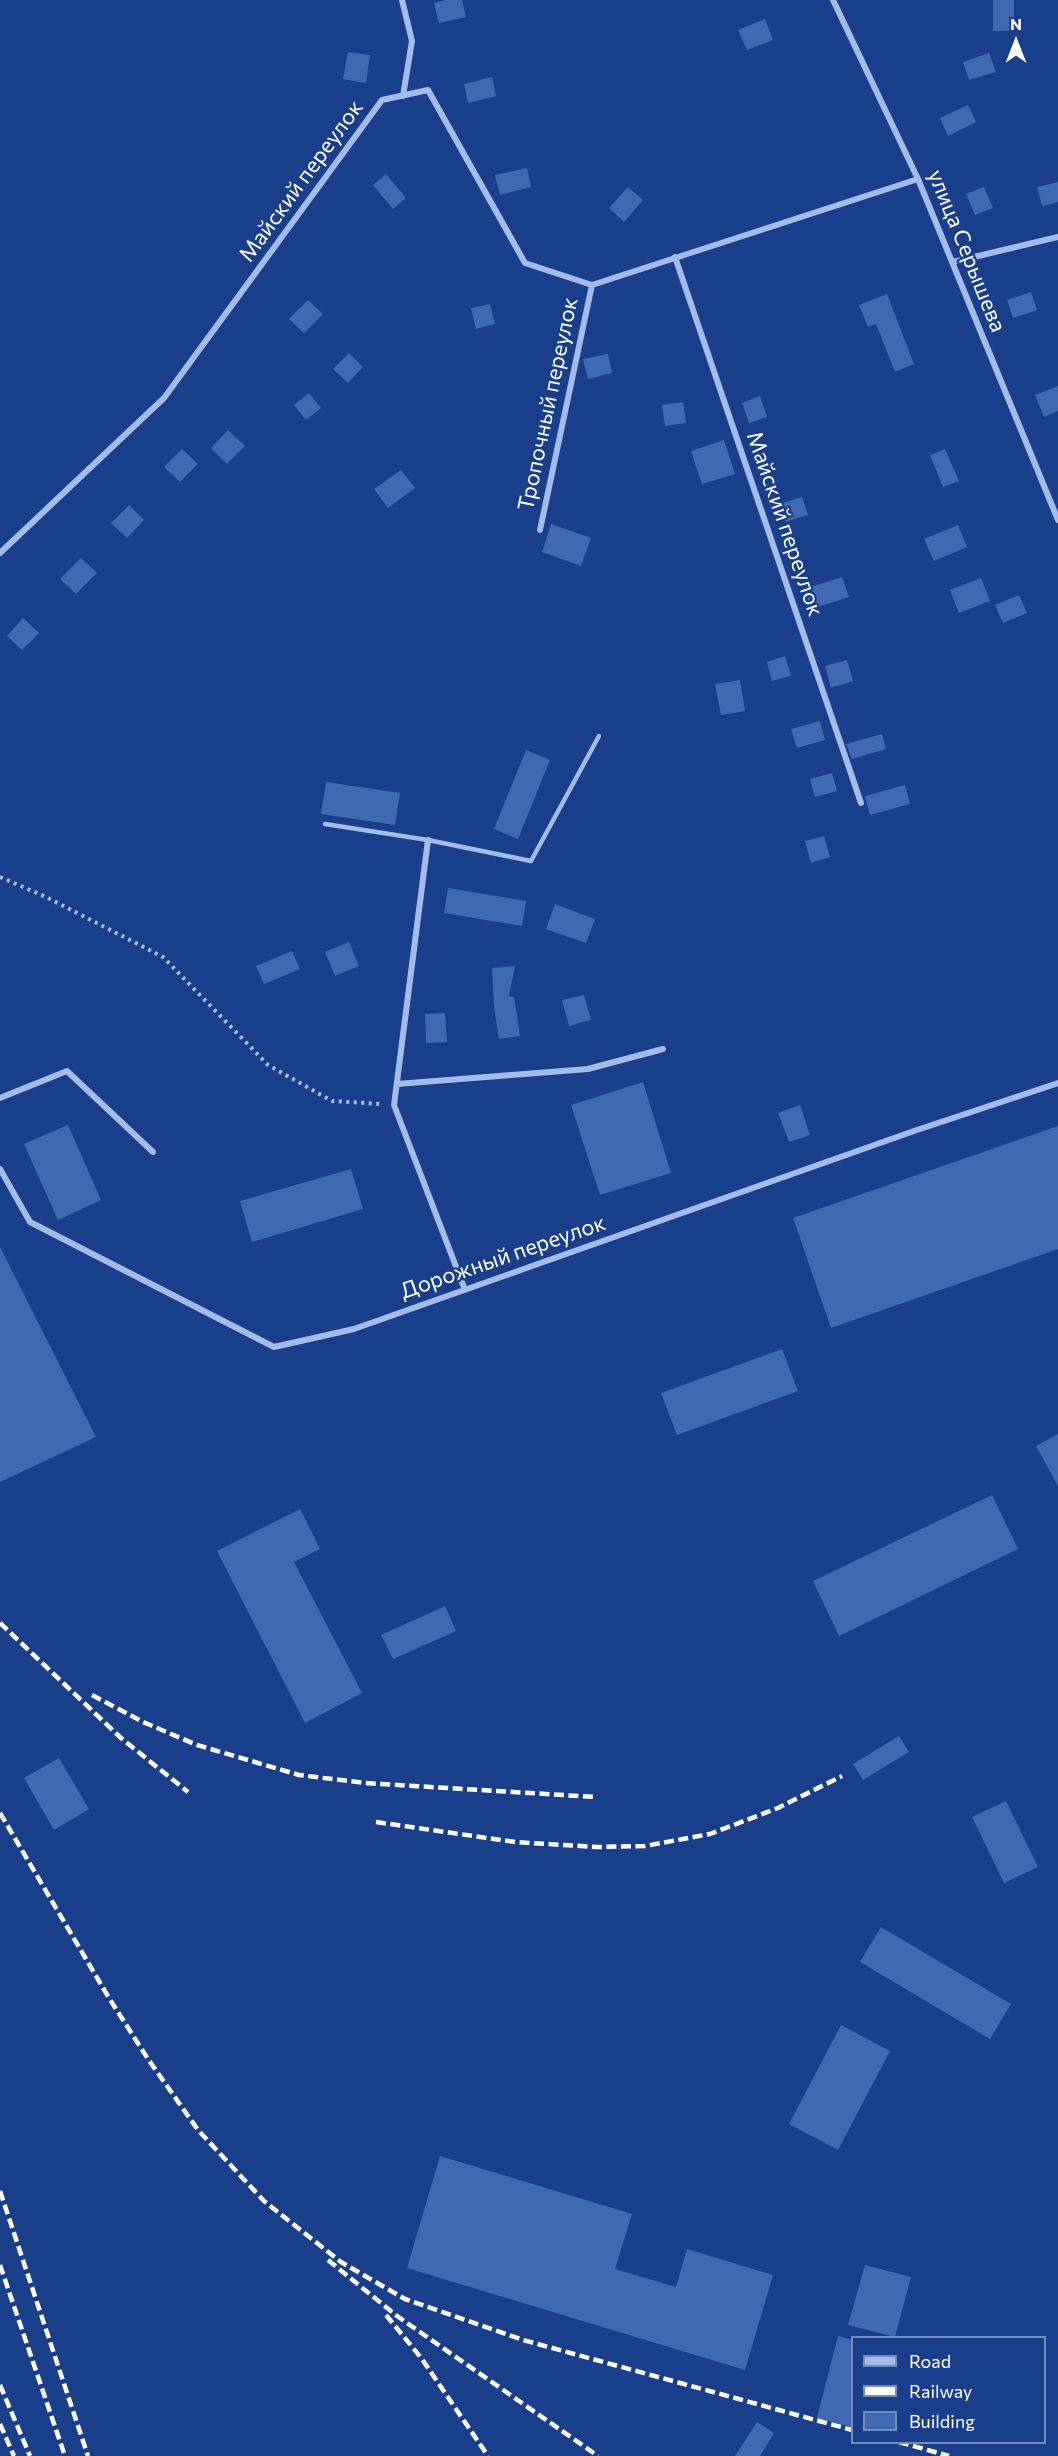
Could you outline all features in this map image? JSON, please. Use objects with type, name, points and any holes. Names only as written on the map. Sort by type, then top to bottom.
[{"type":"street","points":[[402,0],[412,41],[403,96]]},
{"type":"street","name":"улица Серышева","points":[[833,0],[918,179],[1058,520]]},
{"type":"street","name":"Майский переулок","points":[[0,553],[164,398],[382,100],[428,90],[525,263],[592,285]]},
{"type":"street","points":[[592,285],[918,179]]},
{"type":"street","points":[[953,262],[1058,237]]},
{"type":"street","name":"Майский переулок","points":[[675,257],[861,803]]},
{"type":"street","name":"Тропочный переулок","points":[[540,530],[592,285]]},
{"type":"street","points":[[428,840],[394,1105],[465,1290]]},
{"type":"street","points":[[397,1084],[588,1069],[663,1049]]},
{"type":"street","points":[[0,1098],[67,1071],[153,1152]]},
{"type":"street","name":"Дорожный переулок","points":[[0,1169],[30,1221],[274,1347],[354,1329],[914,1131],[1058,1083]]},
{"type":"lane","points":[[325,824],[428,840],[531,861],[599,736]]},
{"type":"path","points":[[0,877],[46,897],[163,957],[268,1065],[332,1101],[394,1105]]},
{"type":"building","points":[[462,0],[466,17],[439,23],[434,3]]},
{"type":"building","points":[[993,0],[1014,0],[1014,31],[993,31]]},
{"type":"building","points":[[765,19],[773,40],[747,50],[738,30]]},
{"type":"building","points":[[348,52],[370,55],[366,83],[343,79]]},
{"type":"building","points":[[989,53],[996,72],[969,80],[963,62]]},
{"type":"building","points":[[492,77],[496,96],[468,103],[464,84]]},
{"type":"building","points":[[968,105],[976,122],[948,136],[940,118]]},
{"type":"building","points":[[527,168],[531,187],[500,195],[495,175]]},
{"type":"building","points":[[386,174],[406,198],[393,209],[373,185]]},
{"type":"building","points":[[1058,182],[1058,202],[1042,206],[1037,187]]},
{"type":"building","points":[[628,187],[643,200],[624,222],[609,208]]},
{"type":"building","points":[[984,187],[993,208],[975,215],[966,194]]},
{"type":"building","points":[[1031,292],[1037,310],[1013,318],[1007,300]]},
{"type":"building","points":[[887,294],[914,364],[895,372],[876,324],[868,327],[859,305]]},
{"type":"building","points":[[308,300],[323,314],[304,333],[289,319]]},
{"type":"building","points":[[490,304],[495,324],[476,329],[471,308]]},
{"type":"building","points":[[349,353],[363,367],[348,383],[333,369]]},
{"type":"building","points":[[608,354],[612,373],[588,379],[583,359]]},
{"type":"building","points":[[1058,386],[1058,411],[1044,417],[1035,395]]},
{"type":"building","points":[[309,393],[321,408],[306,420],[294,405]]},
{"type":"building","points":[[760,396],[767,417],[749,423],[742,403]]},
{"type":"building","points":[[683,402],[686,423],[665,426],[662,405]]},
{"type":"building","points":[[228,430],[245,446],[227,464],[211,448]]},
{"type":"building","points":[[724,440],[735,474],[702,484],[691,451]]},
{"type":"building","points":[[182,449],[198,464],[180,482],[164,467]]},
{"type":"building","points":[[945,449],[959,481],[943,487],[930,455]]},
{"type":"building","points":[[401,470],[415,488],[388,508],[374,489]]},
{"type":"building","points":[[802,497],[808,515],[785,522],[779,504]]},
{"type":"building","points":[[129,505],[144,520],[127,538],[111,523]]},
{"type":"building","points":[[551,524],[591,538],[581,566],[542,552]]},
{"type":"building","points":[[958,525],[967,547],[934,561],[924,539]]},
{"type":"building","points":[[81,558],[97,573],[76,594],[60,579]]},
{"type":"building","points":[[842,577],[849,597],[811,609],[804,589]]},
{"type":"building","points":[[981,578],[990,601],[959,613],[950,590]]},
{"type":"building","points":[[1019,595],[1027,613],[1003,623],[995,605]]},
{"type":"building","points":[[23,618],[39,633],[22,650],[7,636]]},
{"type":"building","points":[[785,656],[791,676],[772,681],[767,662]]},
{"type":"building","points":[[847,660],[853,681],[831,688],[825,666]]},
{"type":"building","points":[[740,680],[745,711],[721,715],[715,684]]},
{"type":"building","points":[[820,721],[825,740],[797,748],[791,729]]},
{"type":"building","points":[[882,734],[886,749],[852,759],[846,744]]},
{"type":"building","points":[[526,750],[550,760],[518,839],[494,829]]},
{"type":"building","points":[[832,773],[837,791],[815,797],[810,779]]},
{"type":"building","points":[[326,782],[400,793],[395,825],[321,814]]},
{"type":"building","points":[[905,785],[910,804],[870,815],[865,796]]},
{"type":"building","points":[[824,836],[830,857],[811,863],[805,841]]},
{"type":"building","points":[[448,888],[526,901],[522,926],[444,913]]},
{"type":"building","points":[[555,904],[595,919],[586,943],[546,929]]},
{"type":"building","points":[[349,942],[359,966],[335,976],[325,952]]},
{"type":"building","points":[[292,951],[300,969],[264,984],[256,966]]},
{"type":"building","points":[[515,966],[509,996],[514,997],[520,1036],[499,1039],[494,1007],[492,968]]},
{"type":"building","points":[[584,995],[591,1020],[569,1026],[562,1000]]},
{"type":"building","points":[[445,1013],[447,1042],[426,1043],[425,1014]]},
{"type":"building","points":[[643,1082],[671,1173],[600,1195],[571,1105]]},
{"type":"building","points":[[800,1105],[810,1135],[789,1142],[778,1113]]},
{"type":"building","points":[[68,1125],[101,1200],[58,1220],[24,1144]]},
{"type":"building","points":[[1058,1126],[1058,1249],[831,1328],[793,1218]]},
{"type":"building","points":[[351,1169],[363,1209],[252,1242],[240,1201]]},
{"type":"building","points":[[0,1247],[96,1437],[0,1482]]},
{"type":"building","points":[[782,1349],[798,1391],[677,1435],[661,1393]]},
{"type":"building","points":[[1058,1434],[1058,1486],[1036,1446]]},
{"type":"building","points":[[992,1495],[1018,1549],[839,1636],[813,1581]]},
{"type":"building","points":[[300,1509],[320,1549],[294,1562],[362,1693],[305,1723],[217,1551]]},
{"type":"building","points":[[445,1606],[456,1631],[393,1659],[381,1635]]},
{"type":"building","points":[[899,1736],[909,1752],[863,1780],[853,1764]]},
{"type":"building","points":[[59,1758],[89,1809],[54,1830],[24,1778]]},
{"type":"building","points":[[1006,1801],[1038,1867],[1004,1883],[972,1817]]},
{"type":"building","points":[[881,1927],[1011,2004],[990,2039],[860,1962]]},
{"type":"building","points":[[841,2025],[890,2051],[838,2150],[789,2124]]},
{"type":"building","points":[[440,2156],[632,2214],[615,2269],[676,2287],[687,2249],[773,2275],[745,2370],[407,2268]]},
{"type":"building","points":[[865,2265],[911,2277],[895,2336],[848,2325]]},
{"type":"building","points":[[838,2336],[851,2340],[851,2427],[817,2418]]},
{"type":"building","points":[[757,2422],[774,2433],[760,2456],[735,2456]]},
{"type":"railway","points":[[0,1623],[121,1738],[188,1792]]},
{"type":"railway","points":[[92,1695],[143,1722],[197,1745],[299,1775],[365,1783],[595,1797]]},
{"type":"railway","points":[[376,1822],[515,1842],[597,1847],[645,1846],[710,1834],[778,1808],[842,1776]]},
{"type":"railway","points":[[0,1813],[109,1998],[198,2130],[264,2201],[341,2262],[405,2299],[523,2340],[851,2430]]},
{"type":"railway","points":[[0,2191],[88,2456]]},
{"type":"railway","points":[[328,2260],[397,2316],[598,2456]]},
{"type":"railway","points":[[0,2265],[65,2456]]},
{"type":"railway","points":[[386,2315],[422,2359],[488,2456]]},
{"type":"railway","points":[[0,2385],[30,2456]]},
{"type":"railway","points":[[0,2424],[14,2456]]},
{"type":"railway","points":[[906,2444],[949,2456]]}]
